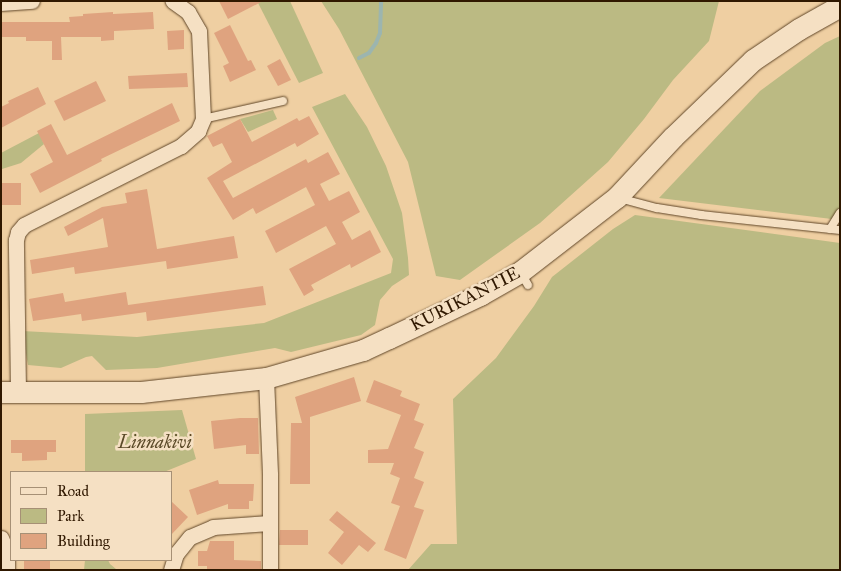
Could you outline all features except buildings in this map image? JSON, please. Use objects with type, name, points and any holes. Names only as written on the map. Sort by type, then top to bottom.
[{"type":"main road","name":"KURIKANTIE","points":[[10,392],[141,392],[266,378],[363,350],[480,295],[524,278],[617,197],[673,137],[754,60],[799,29],[840,6]]},
{"type":"street","points":[[1,3],[32,1]]},
{"type":"street","points":[[10,392],[16,240],[18,232],[24,225],[181,146],[198,131],[203,119],[199,31],[188,12],[173,1]]},
{"type":"street","points":[[266,378],[270,475],[270,570]]},
{"type":"street","points":[[171,570],[176,554],[190,537],[213,527],[269,523]]},
{"type":"street","points":[[1,538],[7,552],[7,570]]},
{"type":"lane","points":[[203,119],[283,101]]},
{"type":"lane","points":[[617,197],[657,208],[701,215],[840,230]]},
{"type":"lane","points":[[830,229],[840,213]]},
{"type":"green space","points":[[257,1],[290,1],[323,73],[299,83]]},
{"type":"green space","points":[[321,1],[719,1],[709,41],[673,80],[644,119],[608,162],[540,223],[460,280],[436,276],[408,162],[339,29]]},
{"type":"green space","points":[[840,36],[840,220],[659,198],[760,91],[825,43]]},
{"type":"green space","points":[[345,94],[367,127],[386,166],[402,213],[408,258],[409,275],[392,286],[380,300],[375,325],[361,335],[291,352],[275,348],[157,368],[106,370],[92,356],[61,368],[28,365],[22,331],[137,337],[264,323],[391,273],[393,259],[312,107]]},
{"type":"green space","points":[[273,110],[277,119],[248,132],[240,119]]},
{"type":"green space","points":[[39,133],[44,144],[21,163],[2,169],[1,153]]},
{"type":"green space","points":[[635,215],[840,243],[840,570],[408,570],[431,544],[457,544],[453,399],[496,358],[534,306],[552,277],[613,229]]},
{"type":"green space","name":"Linnakivi","points":[[182,410],[196,459],[166,471],[85,471],[85,414]]},
{"type":"green space","points":[[85,561],[108,561],[116,569],[151,570],[84,570]]},
{"type":"waterway","points":[[359,58],[369,53],[380,33],[381,1]]}]
